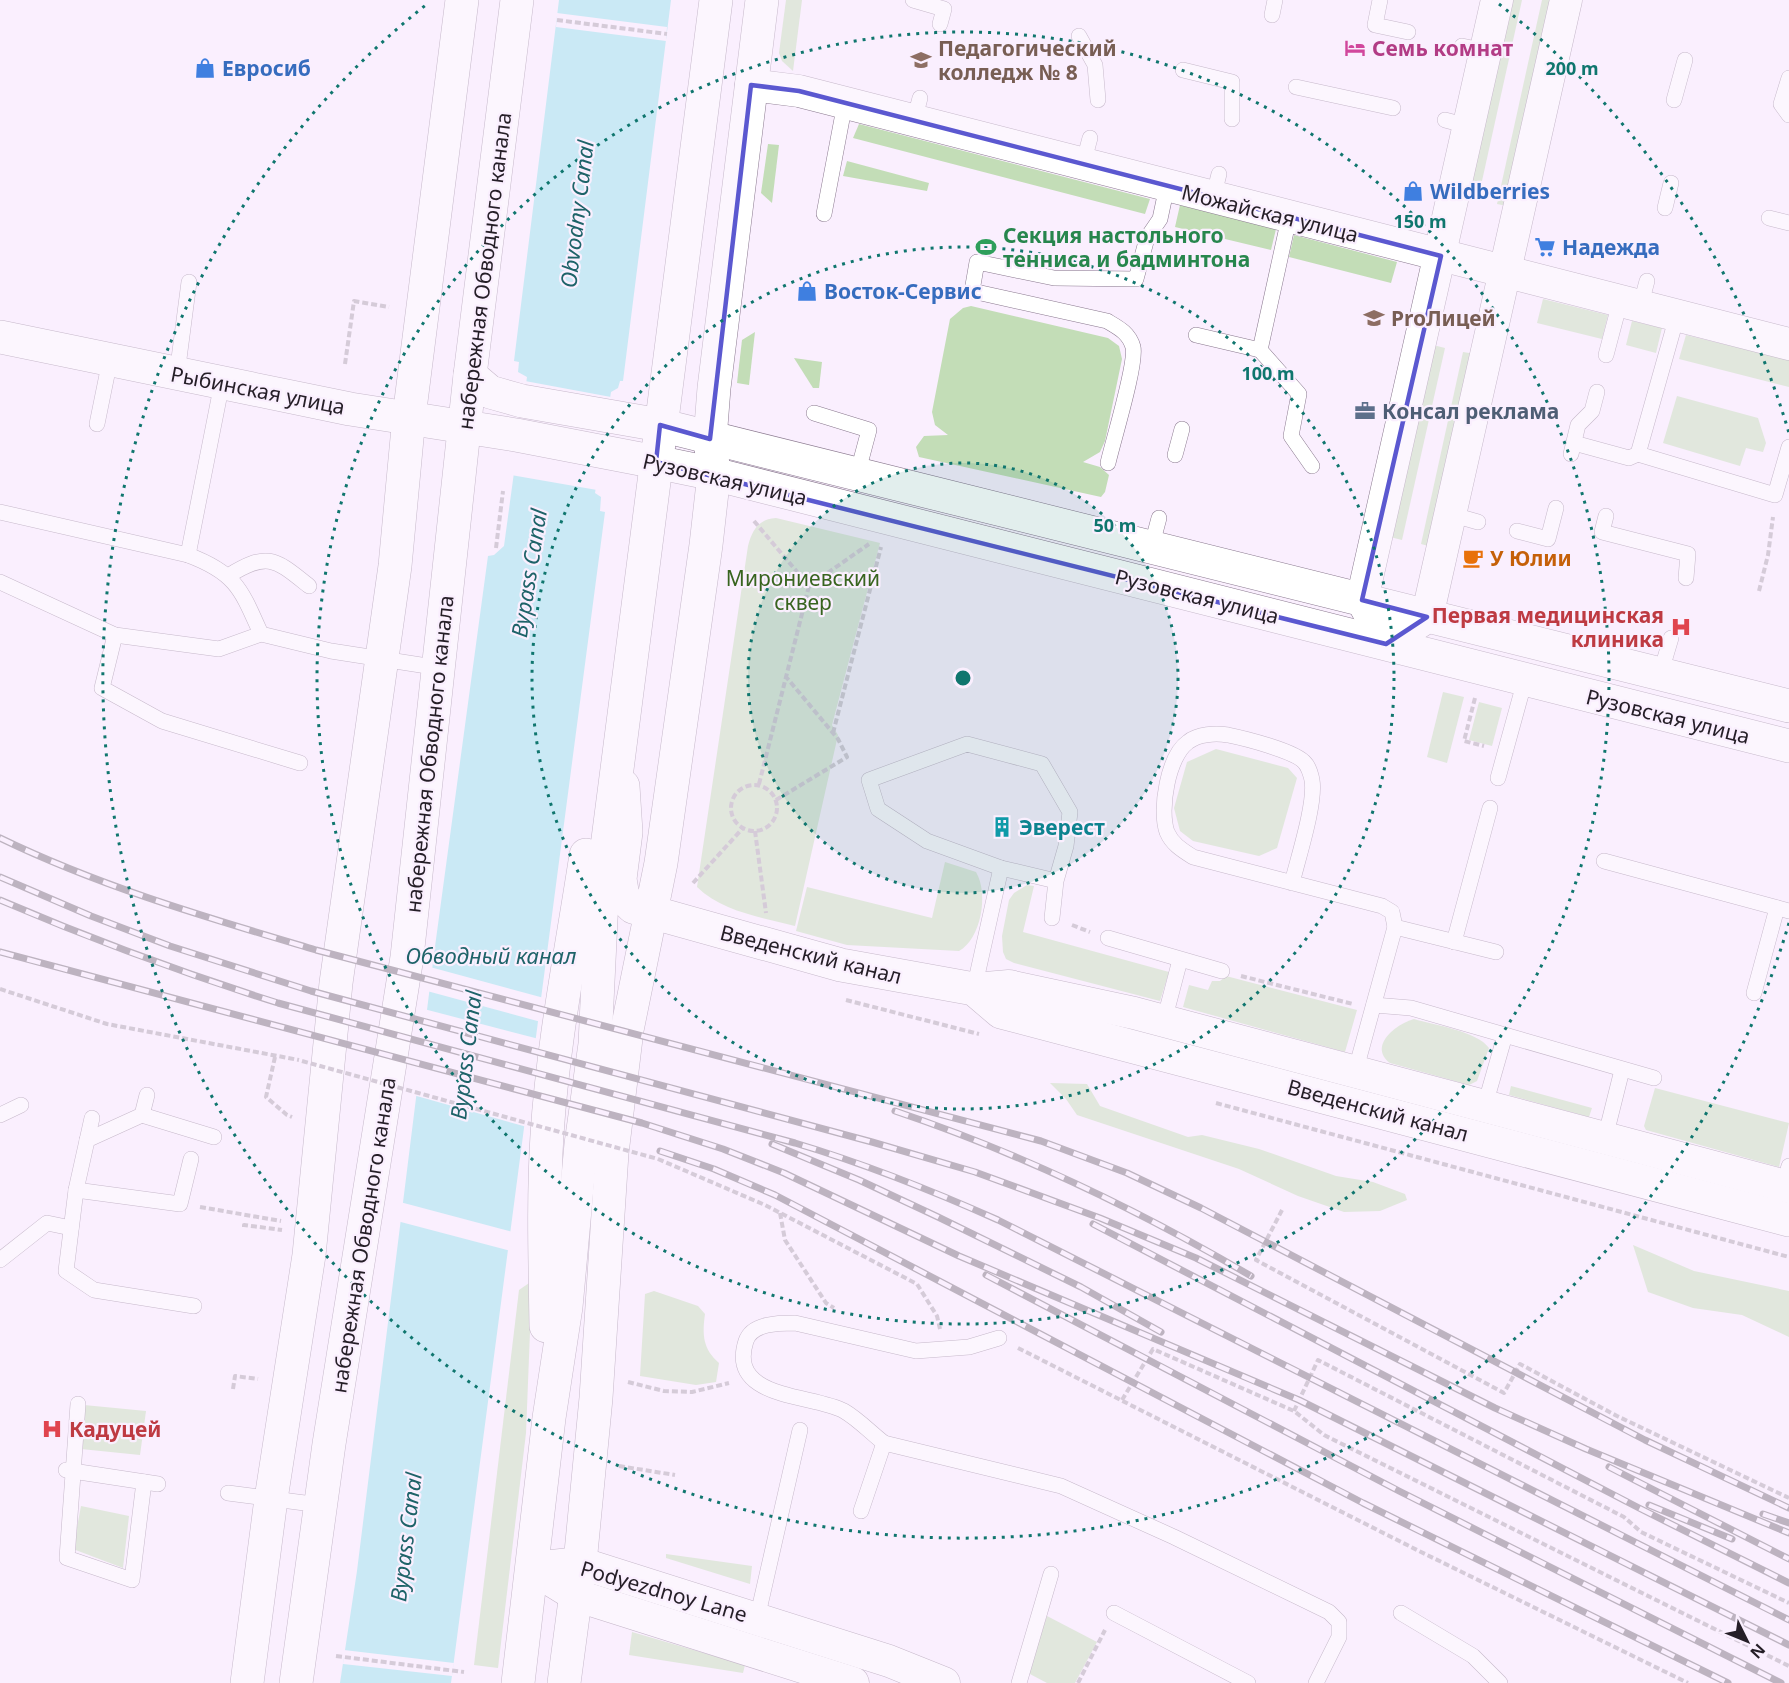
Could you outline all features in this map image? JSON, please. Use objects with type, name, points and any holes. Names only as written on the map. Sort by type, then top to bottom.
[{"type":"main road","points":[[247,1683],[271,1499],[309,1255],[323,1087],[395,566],[409,417],[462,0]]},
{"type":"main road","name":"набережная Обводного канала","points":[[296,1683],[320,1505],[407,957],[440,668],[464,426],[517,0]]},
{"type":"main road","points":[[518,1683],[549,1418],[566,1307],[581,1144],[595,1044],[603,878],[716,0]]},
{"type":"main road","points":[[564,1683],[580,1563],[596,1398],[612,1153],[627,1030],[661,863],[714,474],[710,439],[714,388],[762,0]]},
{"type":"main road","name":"Рыбинская улица","points":[[0,337],[350,409],[516,435]]},
{"type":"main road","name":"Рузовская улица","points":[[470,375],[490,392],[522,400],[660,425],[857,475],[1155,533],[1362,600],[1789,706]]},
{"type":"main road","name":"Рузовская улица","points":[[516,435],[714,474],[1789,746]]},
{"type":"main road","name":"Введенский канал","points":[[620,742],[626,832],[620,879],[623,897],[633,907],[841,965],[974,989],[1001,1012],[1347,1102],[1601,1153],[1785,1195]]},
{"type":"street","points":[[1497,0],[1474,48],[1457,123],[1441,256],[1362,600],[1386,644],[1427,616],[1464,518],[1505,272],[1566,0]]},
{"type":"street","name":"Можайская улица","points":[[751,85],[799,91],[845,103],[917,109],[1087,151],[1167,186],[1216,186],[1289,218],[1505,272],[1636,296],[1677,316],[1789,344]]},
{"type":"street","name":"Введенский канал","points":[[974,989],[1009,986],[1164,1021],[1355,1070],[1485,1105],[1601,1153]]},
{"type":"street","name":"Podyezdnoy Lane","points":[[533,1568],[580,1563],[758,1619],[852,1683]]},
{"type":"street","name":"Podyezdnoy Lane","points":[[533,1568],[575,1595],[749,1649],[944,1683]]},
{"type":"lane","points":[[913,0],[944,9],[940,24]]},
{"type":"lane","points":[[1380,0],[1375,25],[1408,32]]},
{"type":"lane","points":[[1079,36],[1095,64],[1098,100]]},
{"type":"lane","points":[[1674,100],[1685,60]]},
{"type":"lane","points":[[1183,70],[1232,82],[1232,120]]},
{"type":"lane","points":[[1789,78],[1781,104],[1789,115]]},
{"type":"lane","points":[[1296,87],[1393,108]]},
{"type":"lane","points":[[824,214],[835,185],[845,103]]},
{"type":"lane","points":[[1665,208],[1671,183]]},
{"type":"lane","points":[[1108,463],[1134,348],[1125,331],[1107,321],[972,291],[977,262],[1054,278],[1137,279],[1147,238],[1160,219],[1167,186]]},
{"type":"lane","points":[[1260,350],[1289,218]]},
{"type":"lane","points":[[1769,218],[1789,223]]},
{"type":"lane","points":[[177,374],[189,282]]},
{"type":"lane","points":[[1606,355],[1636,296]]},
{"type":"lane","points":[[1638,454],[1677,316]]},
{"type":"lane","points":[[1196,335],[1260,350],[1299,394],[1291,436],[1312,466]]},
{"type":"lane","points":[[97,424],[110,360]]},
{"type":"lane","points":[[188,555],[222,383]]},
{"type":"lane","points":[[1597,392],[1592,411],[1578,425],[1572,448],[1621,459],[1638,454],[1775,495],[1789,447]]},
{"type":"lane","points":[[814,413],[868,430],[857,475]]},
{"type":"lane","points":[[1175,455],[1182,429]]},
{"type":"lane","points":[[1517,531],[1548,538],[1556,508]]},
{"type":"lane","points":[[0,512],[188,555],[210,564],[228,576],[241,590],[261,634]]},
{"type":"lane","points":[[1606,516],[1602,532],[1688,554],[1686,578]]},
{"type":"lane","points":[[228,576],[250,562],[266,560],[283,565],[309,586]]},
{"type":"lane","points":[[0,582],[115,635],[219,649],[261,634],[331,651],[440,668]]},
{"type":"lane","points":[[115,635],[102,688],[162,721],[300,763]]},
{"type":"lane","points":[[1660,675],[1671,639]]},
{"type":"lane","points":[[1498,778],[1525,680]]},
{"type":"lane","points":[[1292,883],[1312,795],[1312,779],[1305,762],[1290,753],[1227,735],[1206,734],[1188,742],[1176,756],[1165,793],[1164,814],[1167,832],[1176,846],[1193,857],[1292,883],[1382,906],[1392,912],[1395,927],[1347,1102]]},
{"type":"lane","points":[[1052,918],[1056,881],[1066,846],[1070,812],[1042,764],[967,744],[869,780],[878,808],[927,841],[1001,868],[1056,881]]},
{"type":"lane","points":[[1454,942],[1490,808]]},
{"type":"lane","points":[[1604,861],[1783,909],[1754,993]]},
{"type":"lane","points":[[974,989],[1001,868]]},
{"type":"lane","points":[[1395,927],[1496,952]]},
{"type":"lane","points":[[1108,938],[1222,971]]},
{"type":"lane","points":[[1164,1021],[1180,960]]},
{"type":"lane","points":[[1374,1005],[1411,1008],[1654,1078]]},
{"type":"lane","points":[[1485,1105],[1504,1035]]},
{"type":"lane","points":[[1601,1153],[1622,1070]]},
{"type":"lane","points":[[142,1114],[147,1095]]},
{"type":"lane","points":[[0,1114],[21,1105]]},
{"type":"lane","points":[[87,1140],[142,1114],[214,1137]]},
{"type":"lane","points":[[92,1118],[76,1190],[66,1271],[94,1290],[194,1306]]},
{"type":"lane","points":[[76,1190],[180,1204],[191,1159]]},
{"type":"lane","points":[[0,1260],[47,1223],[71,1228]]},
{"type":"lane","points":[[999,1338],[969,1347],[916,1351],[795,1323],[777,1323],[760,1327],[747,1337],[742,1356],[745,1369],[759,1384],[790,1398],[843,1411],[884,1443],[1060,1486],[1174,1537],[1329,1612],[1339,1622],[1339,1637],[1316,1683]]},
{"type":"lane","points":[[69,1471],[151,1483],[132,1580],[67,1558],[69,1471],[78,1404]]},
{"type":"lane","points":[[749,1649],[758,1619],[800,1430]]},
{"type":"lane","points":[[861,1511],[884,1443]]},
{"type":"lane","points":[[228,1493],[320,1505]]},
{"type":"lane","points":[[1019,1683],[1050,1574]]},
{"type":"lane","points":[[1114,1613],[1248,1683]]},
{"type":"lane","points":[[1401,1614],[1473,1656],[1500,1683]]},
{"type":"path","points":[[557,20],[667,34]]},
{"type":"path","points":[[345,364],[354,301],[389,307]]},
{"type":"path","points":[[496,548],[503,491]]},
{"type":"path","points":[[1759,591],[1768,555],[1775,495]]},
{"type":"path","points":[[753,521],[809,586]]},
{"type":"path","points":[[759,784],[809,586],[877,538]]},
{"type":"path","points":[[833,733],[883,540]]},
{"type":"path","points":[[776,800],[847,757],[833,733],[786,678]]},
{"type":"path","points":[[1477,692],[1464,741],[1505,752]]},
{"type":"path","points":[[759,784],[770,790],[776,800],[778,811],[774,820],[765,829],[755,831],[743,828],[732,815],[731,802],[737,791],[747,785],[759,784]]},
{"type":"path","points":[[693,883],[743,828]]},
{"type":"path","points":[[755,831],[768,925]]},
{"type":"path","points":[[1052,918],[1108,938]]},
{"type":"path","points":[[1222,971],[1358,1005],[1374,1005]]},
{"type":"path","points":[[0,989],[107,1024],[302,1061],[658,1159],[780,1212],[917,1284],[937,1316],[945,1348]]},
{"type":"path","points":[[275,1057],[267,1097],[287,1115]]},
{"type":"path","points":[[180,1204],[274,1220]]},
{"type":"path","points":[[1282,1210],[1256,1260],[1503,1393],[1520,1364],[1617,1416],[1789,1498]]},
{"type":"path","points":[[780,1212],[785,1240],[826,1303],[836,1309]]},
{"type":"path","points":[[244,1227],[244,1225],[272,1229]]},
{"type":"path","points":[[999,1338],[1417,1550],[1688,1683]]},
{"type":"path","points":[[1122,1400],[1153,1349],[1294,1411],[1334,1441],[1789,1666]]},
{"type":"path","points":[[1294,1411],[1318,1360],[1624,1517],[1641,1532],[1789,1603]]},
{"type":"path","points":[[626,1382],[664,1391],[705,1391],[729,1383],[745,1369]]},
{"type":"path","points":[[233,1389],[235,1376],[258,1379]]},
{"type":"path","points":[[619,1465],[675,1475]]},
{"type":"path","points":[[1078,1683],[1114,1613]]},
{"type":"path","points":[[336,1656],[464,1672]]},
{"type":"highlighted area","points":[[751,85],[799,91],[1441,256],[1362,600],[1427,617],[1386,644],[656,462],[660,425],[710,439]]},
{"type":"green space","points":[[786,0],[802,0],[793,71],[782,61],[779,53]]},
{"type":"green space","points":[[1512,0],[1522,0],[1478,199],[1467,197]]},
{"type":"green space","points":[[1542,0],[1553,0],[1507,206],[1497,204]]},
{"type":"green space","points":[[859,124],[1150,199],[1145,214],[853,138]]},
{"type":"green space","points":[[768,144],[779,145],[772,203],[761,193]]},
{"type":"green space","points":[[847,161],[929,183],[927,191],[843,176]]},
{"type":"green space","points":[[1180,205],[1276,229],[1271,250],[1175,227]]},
{"type":"green space","points":[[1294,235],[1397,262],[1391,283],[1289,257]]},
{"type":"green space","points":[[1543,299],[1608,315],[1602,339],[1537,323]]},
{"type":"green space","points":[[971,306],[1108,338],[1119,346],[1122,359],[1105,441],[1100,452],[1083,462],[1100,467],[1109,475],[1105,492],[1101,497],[919,457],[916,447],[924,436],[948,435],[935,425],[932,412],[950,319],[963,308]]},
{"type":"green space","points":[[1632,321],[1662,328],[1656,353],[1626,345]]},
{"type":"green space","points":[[755,332],[749,385],[737,383],[742,340]]},
{"type":"green space","points":[[1686,335],[1789,360],[1789,387],[1679,359]]},
{"type":"green space","points":[[1433,345],[1445,348],[1402,540],[1390,537]]},
{"type":"green space","points":[[1463,352],[1475,354],[1432,547],[1421,544]]},
{"type":"green space","points":[[794,358],[822,362],[819,388],[813,388]]},
{"type":"green space","points":[[1677,396],[1758,418],[1766,443],[1763,452],[1746,448],[1740,466],[1663,443]]},
{"type":"green space","name":"Мирониевский сквер","points":[[776,518],[880,543],[832,725],[838,735],[795,926],[730,908],[697,887],[748,546],[760,523]]},
{"type":"green space","points":[[1443,692],[1464,697],[1447,763],[1427,757]]},
{"type":"green space","points":[[1479,702],[1502,708],[1492,746],[1469,740]]},
{"type":"green space","points":[[1216,749],[1288,768],[1297,778],[1277,848],[1259,856],[1193,841],[1180,831],[1174,808],[1187,762]]},
{"type":"green space","points":[[945,862],[976,872],[982,892],[981,915],[977,927],[967,945],[959,951],[847,945],[796,931],[807,887],[932,918]]},
{"type":"green space","points":[[1027,885],[1034,886],[1023,932],[1169,972],[1160,1001],[1006,959],[1002,936],[1009,900],[1014,893]]},
{"type":"green space","points":[[1226,976],[1357,1010],[1345,1052],[1183,1007],[1189,985],[1208,990],[1212,981],[1220,981]]},
{"type":"green space","points":[[1414,1019],[1465,1033],[1483,1042],[1489,1048],[1477,1081],[1469,1085],[1390,1063],[1384,1056],[1383,1043],[1393,1031]]},
{"type":"green space","points":[[1050,1083],[1087,1084],[1100,1106],[1188,1137],[1202,1135],[1259,1149],[1336,1176],[1373,1182],[1405,1194],[1407,1200],[1380,1211],[1344,1212],[1298,1196],[1239,1169],[1077,1115],[1066,1099]]},
{"type":"green space","points":[[1511,1086],[1592,1108],[1589,1117],[1509,1095]]},
{"type":"green space","points":[[1655,1088],[1789,1123],[1779,1167],[1646,1130],[1644,1126]]},
{"type":"green space","points":[[1633,1245],[1694,1271],[1789,1291],[1789,1337],[1742,1315],[1693,1308],[1648,1292]]},
{"type":"green space","points":[[532,1281],[526,1433],[498,1668],[474,1665],[519,1290]]},
{"type":"green space","points":[[654,1291],[698,1306],[705,1314],[705,1341],[719,1363],[716,1382],[696,1385],[640,1376],[645,1294]]},
{"type":"green space","points":[[84,1405],[146,1411],[140,1455],[81,1449]]},
{"type":"green space","points":[[81,1506],[129,1516],[123,1568],[73,1549]]},
{"type":"green space","points":[[666,1554],[752,1566],[750,1584],[666,1558]]},
{"type":"green space","points":[[1047,1616],[1097,1642],[1075,1683],[1047,1683],[1028,1673]]},
{"type":"green space","points":[[632,1632],[745,1665],[743,1673],[629,1655]]},
{"type":"water","name":"Обводный канал","points":[[559,0],[671,0],[623,381],[620,381],[618,388],[611,392],[595,493],[601,497],[600,511],[605,512],[451,1683],[340,1683],[357,1571],[434,954],[488,556],[494,555],[504,546],[527,377],[518,372],[519,362],[514,361]]},
{"type":"pier","points":[[557,13],[667,27],[666,41],[556,27]]},
{"type":"pier","points":[[525,381],[611,397],[597,490],[511,475]]},
{"type":"pier","points":[[430,967],[544,998],[541,1022],[427,991]]},
{"type":"pier","points":[[424,1009],[539,1039],[527,1127],[413,1095]]},
{"type":"pier","points":[[400,1202],[513,1232],[511,1251],[397,1221]]},
{"type":"pier","points":[[344,1650],[454,1663],[452,1676],[343,1664]]},
{"type":"railway","points":[[0,838],[116,887],[316,950],[1041,1141],[1127,1173],[1201,1208],[1645,1440],[1789,1508]]},
{"type":"railway","points":[[0,877],[91,916],[170,946],[311,991],[872,1142],[975,1172],[1100,1218],[1196,1258],[1495,1408],[1586,1449],[1789,1533]]},
{"type":"railway","points":[[0,900],[138,955],[278,1003],[795,1143],[923,1188],[998,1220],[1789,1620]]},
{"type":"railway","points":[[0,952],[642,1123],[723,1149],[784,1173],[959,1256],[1299,1400],[1789,1645]]},
{"type":"railway","points":[[895,1111],[987,1145],[1077,1184],[1165,1228],[1251,1276]]},
{"type":"railway","points":[[772,1144],[859,1180],[938,1217],[1081,1287],[1161,1332]]},
{"type":"railway","points":[[660,1151],[714,1169],[775,1195],[1363,1503],[1728,1683]]},
{"type":"railway","points":[[1093,1224],[1639,1508],[1789,1583]]},
{"type":"railway","points":[[986,1275],[1399,1491],[1781,1683]]},
{"type":"railway","points":[[1609,1467],[1789,1559]]},
{"type":"railway","points":[[1649,1505],[1732,1539]]},
{"type":"railway","points":[[1763,1514],[1789,1523]]},
{"type":"place","name":"Семь комнат","points":[[1355,48]]},
{"type":"place","name":"Педагогический колледж № 8","points":[[921,60]]},
{"type":"place","name":"Евросиб","points":[[205,68]]},
{"type":"place","name":"Wildberries","points":[[1413,191]]},
{"type":"place","name":"Секция настольного тенниса и бадминтона","points":[[986,247]]},
{"type":"place","name":"Надежда","points":[[1545,247]]},
{"type":"place","name":"Восток-Сервис","points":[[807,291]]},
{"type":"place","name":"ProЛицей","points":[[1374,318]]},
{"type":"place","name":"Консал реклама","points":[[1365,411]]},
{"type":"place","name":"У Юлии","points":[[1473,558]]},
{"type":"place","name":"Первая медицинская клиника","points":[[1681,627]]},
{"type":"place","name":"Эверест","points":[[1002,827]]},
{"type":"place","name":"Кадуцей","points":[[52,1429]]},
{"type":"water label","name":"Obvodny Canal","points":[[576,214]]},
{"type":"water label","name":"Bypass Canal","points":[[528,573]]},
{"type":"water label","name":"Bypass Canal","points":[[465,1055]]},
{"type":"water label","name":"Bypass Canal","points":[[405,1537]]}]
